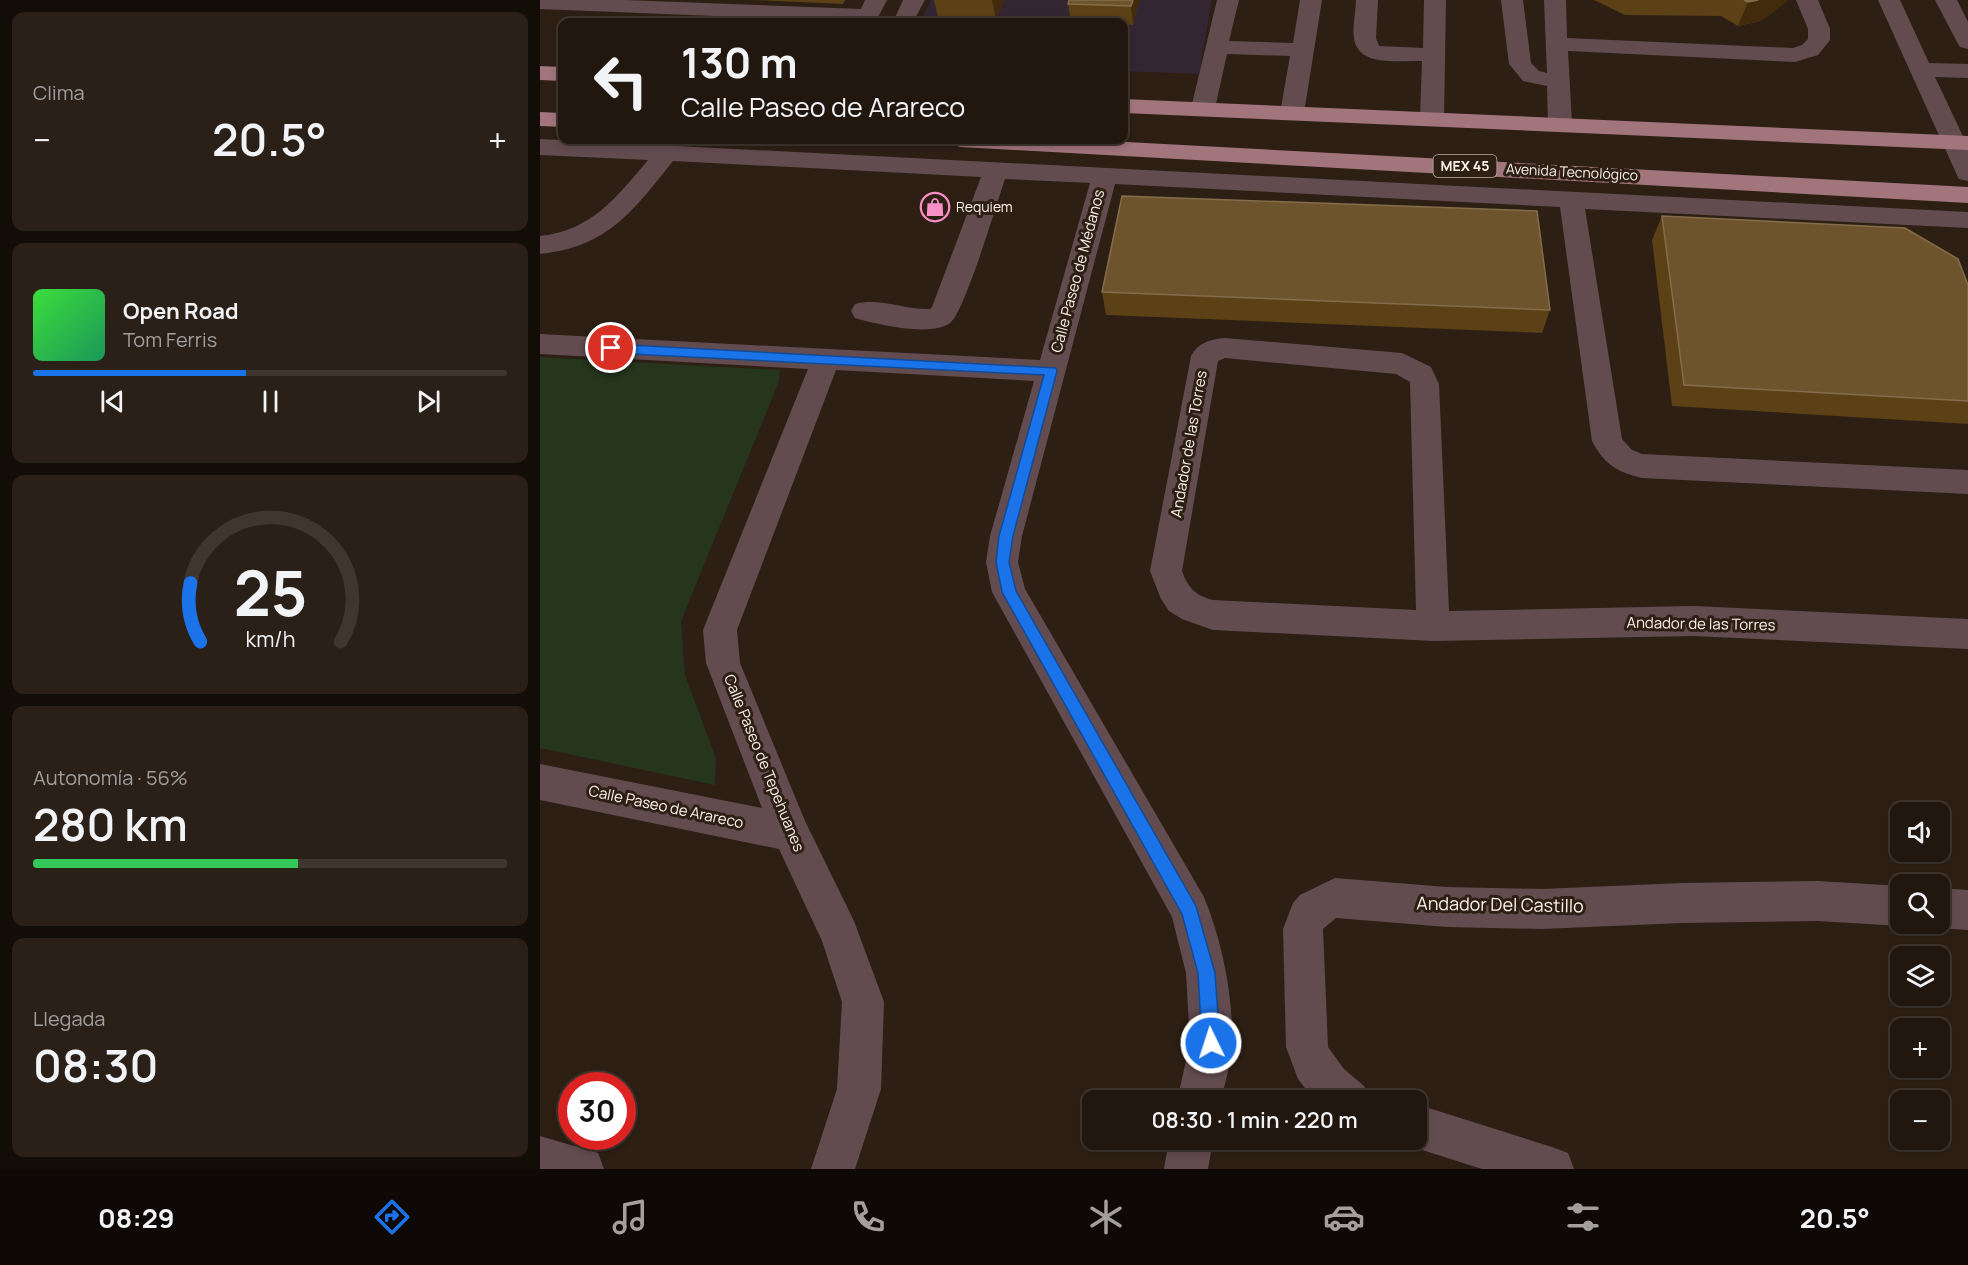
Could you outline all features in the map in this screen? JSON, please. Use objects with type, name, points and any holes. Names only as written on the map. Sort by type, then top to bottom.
[{"type":"main road","points":[[540,73],[558,74]]},
{"type":"main road","points":[[1128,106],[1960,142]]},
{"type":"main road","points":[[540,119],[558,120]]},
{"type":"main road","name":"Avenida Tecnológico","points":[[1034,144],[1968,195]]},
{"type":"street","points":[[540,3],[868,16],[876,0]]},
{"type":"street","points":[[905,18],[914,0]]},
{"type":"street","points":[[1203,108],[1228,0]]},
{"type":"street","points":[[1292,113],[1311,0]]},
{"type":"street","points":[[1367,0],[1365,38],[1370,50],[1377,53],[1435,55]]},
{"type":"street","points":[[1432,118],[1435,0]]},
{"type":"street","points":[[1512,0],[1520,64],[1531,76],[1559,82]]},
{"type":"street","points":[[1555,0],[1560,124]]},
{"type":"street","points":[[1557,44],[1795,54],[1810,50],[1819,40],[1819,29],[1807,0]]},
{"type":"street","points":[[1888,0],[1960,142],[1968,173]]},
{"type":"street","points":[[1946,0],[1968,42]]},
{"type":"street","points":[[1217,47],[1302,50]]},
{"type":"street","points":[[1922,70],[1968,71]]},
{"type":"street","points":[[540,147],[1968,220]]},
{"type":"street","points":[[540,245],[573,241],[596,230],[616,212],[667,153]]},
{"type":"street","points":[[865,311],[927,319],[939,317],[942,314],[996,170]]},
{"type":"street","name":"Calle Paseo de Médanos","points":[[1105,175],[1006,536],[1002,562],[1009,592],[1190,911],[1206,973],[1211,1043],[1201,1090]]},
{"type":"street","points":[[1571,199],[1607,441],[1614,453],[1624,462],[1642,466],[1968,482]]},
{"type":"street","points":[[540,344],[825,361],[1052,371]]},
{"type":"street","name":"Andador de las Torres","points":[[1433,626],[1425,384],[1421,375],[1402,364],[1225,348],[1209,352],[1204,356],[1166,571],[1171,591],[1189,606],[1213,615],[1433,626],[1694,621],[1968,634]]},
{"type":"street","name":"Calle Paseo de Tepehuanes","points":[[825,361],[720,630],[723,663],[791,833],[840,935],[863,1002],[859,1089],[833,1169]]},
{"type":"street","name":"Calle Paseo de Arareco","points":[[540,782],[791,833]]},
{"type":"street","name":"Andador Del Castillo","points":[[1336,1090],[1319,1076],[1312,1065],[1307,1047],[1304,929],[1306,916],[1322,903],[1335,898],[1447,907],[1542,909],[1682,903],[1818,901],[1890,905]]},
{"type":"street","points":[[1950,909],[1968,910]]},
{"type":"street","points":[[1427,1129],[1552,1169]]},
{"type":"street","points":[[1186,1169],[1189,1150]]},
{"type":"street","points":[[540,1158],[582,1169]]},
{"type":"shaded area","points":[[931,0],[1212,0],[1199,74],[1128,71],[1128,18],[922,18]]},
{"type":"green space","points":[[540,357],[780,370],[778,384],[681,621],[685,675],[716,758],[715,785],[540,748]]},
{"type":"building","points":[[1069,0],[1133,0],[1131,6],[1068,4]]},
{"type":"building","points":[[1122,196],[1537,211],[1550,310],[1102,292]]},
{"type":"building","points":[[1662,216],[1905,228],[1958,259],[1968,285],[1968,401],[1684,385]]},
{"type":"place","name":"Requiem","points":[[935,207]]},
{"type":"route","points":[[611,348],[825,361],[1052,371],[1006,536],[1002,562],[1009,592],[1190,911],[1206,973],[1211,1043]]}]
